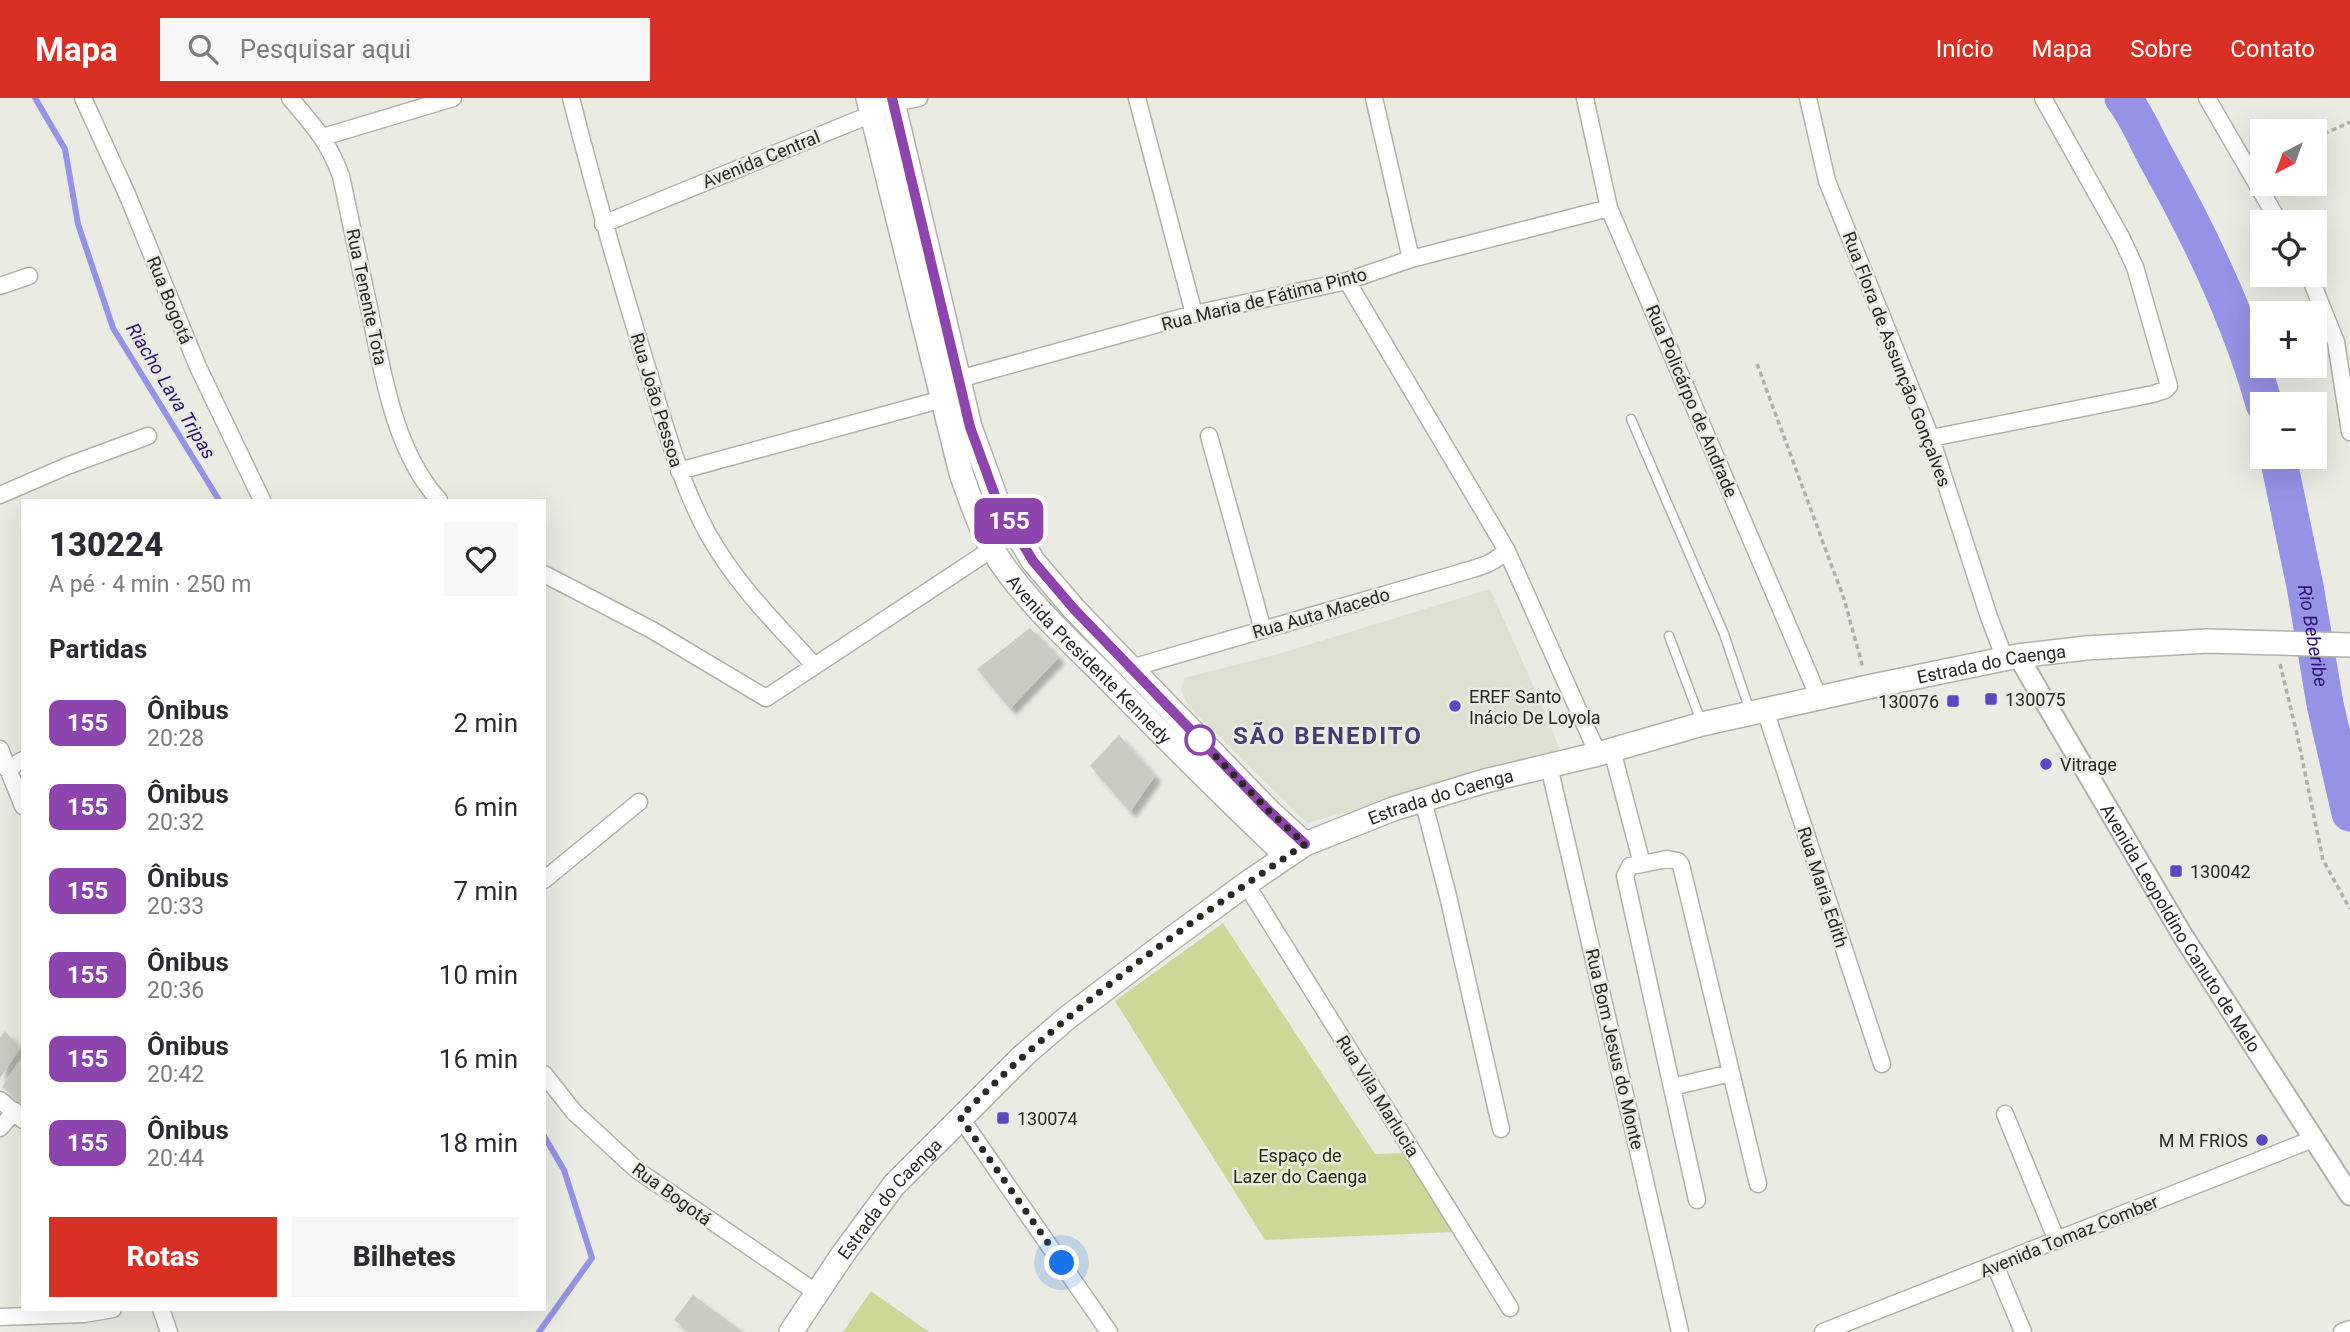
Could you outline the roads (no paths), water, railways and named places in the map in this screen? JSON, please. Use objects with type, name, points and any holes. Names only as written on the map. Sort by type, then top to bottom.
[{"type":"main road","name":"Avenida Presidente Kennedy","points":[[893,101],[970,427],[997,501],[1033,561],[1074,609],[1269,811],[1296,850]]},
{"type":"main road","name":"Avenida Presidente Kennedy","points":[[870,106],[961,473],[978,521],[992,549],[1046,617],[1237,810],[1296,850]]},
{"type":"main road","name":"Estrada do Caenga","points":[[791,1332],[843,1254],[894,1185],[1024,1055],[1067,1018],[1246,884],[1296,850],[1393,809],[1485,781],[1605,752],[1702,724],[2012,657],[2086,648],[2208,641],[2350,645]]},
{"type":"street","name":"Rua Bogotá","points":[[83,98],[127,194],[198,367],[262,499]]},
{"type":"street","name":"Rua Tenente Tota","points":[[290,98],[323,137],[341,176],[385,384],[397,424],[412,459],[438,499]]},
{"type":"street","points":[[323,137],[453,98]]},
{"type":"street","name":"Rua João Pessoa","points":[[571,98],[603,223],[679,471],[708,533],[733,574],[815,666]]},
{"type":"street","name":"Avenida Central","points":[[603,223],[870,106],[919,98]]},
{"type":"street","points":[[1137,98],[1194,314]]},
{"type":"street","points":[[1374,98],[1411,260]]},
{"type":"street","name":"Rua Policárpo de Andrade","points":[[1585,98],[1609,208],[1819,698]]},
{"type":"street","name":"Rua Flora de Assunção Gonçalves","points":[[1808,98],[1827,181],[1931,438],[1989,618],[2012,657]]},
{"type":"street","points":[[1931,438],[2153,394],[2169,386],[2135,267],[2043,98]]},
{"type":"street","points":[[2207,98],[2272,210]]},
{"type":"street","name":"Rua Maria de Fátima Pinto","points":[[959,379],[1194,314],[1347,281],[1411,260],[1609,208]]},
{"type":"street","points":[[0,286],[29,276]]},
{"type":"street","points":[[1347,281],[1506,549],[1605,752],[1642,864]]},
{"type":"street","points":[[2315,287],[2343,339],[2350,432]]},
{"type":"street","points":[[679,471],[943,399]]},
{"type":"street","points":[[0,495],[67,466],[148,436]]},
{"type":"street","points":[[1209,436],[1263,630]]},
{"type":"street","points":[[546,575],[652,629],[766,698],[992,549]]},
{"type":"street","name":"Rua Auta Macedo","points":[[1131,668],[1459,573],[1489,563],[1500,557],[1506,549]]},
{"type":"street","name":"Avenida Leopoldino Canuto de Melo","points":[[2012,657],[2183,936],[2350,1195]]},
{"type":"street","name":"Rua Maria Edith","points":[[1758,712],[1882,1064]]},
{"type":"street","points":[[0,749],[21,801]]},
{"type":"street","points":[[7,769],[21,761]]},
{"type":"street","name":"Rua Bom Jesus do Monte","points":[[1549,766],[1680,1332]]},
{"type":"street","points":[[1423,800],[1448,896],[1501,1129]]},
{"type":"street","points":[[546,878],[639,802]]},
{"type":"street","points":[[1697,1199],[1625,876],[1630,866],[1672,859],[1678,860],[1681,866],[1758,1184]]},
{"type":"street","name":"Rua Vila Marlucia","points":[[1246,884],[1510,1308]]},
{"type":"street","points":[[1672,1087],[1731,1073]]},
{"type":"street","name":"Rua Bogotá","points":[[546,1077],[574,1112],[637,1170],[817,1293]]},
{"type":"street","points":[[0,1100],[19,1116],[0,1128]]},
{"type":"street","points":[[2005,1114],[2057,1241]]},
{"type":"street","points":[[960,1117],[1110,1330]]},
{"type":"street","name":"Avenida Tomaz Comber","points":[[1823,1332],[2314,1139]]},
{"type":"street","points":[[1995,1265],[2022,1332]]},
{"type":"street","points":[[0,1317],[101,1311]]},
{"type":"street","points":[[162,1311],[169,1332]]},
{"type":"street","points":[[2342,1332],[2350,1329]]},
{"type":"lane","points":[[1631,419],[1758,712]]},
{"type":"lane","points":[[1669,636],[1702,724]]},
{"type":"waterway","name":"Riacho Lava Tripas","points":[[35,98],[65,149],[78,224],[113,328],[218,499]]},
{"type":"waterway","name":"Rio Beberibe","points":[[2123,98],[2189,218],[2218,278],[2260,392]]},
{"type":"waterway","name":"Rio Beberibe","points":[[2281,469],[2305,586],[2325,704],[2350,813]]},
{"type":"waterway","name":"Riacho Lava Tripas","points":[[539,1332],[592,1258],[564,1170],[546,1139]]},
{"type":"place","name":"130075","points":[[1991,699]]},
{"type":"place","name":"130076","points":[[1953,701]]},
{"type":"place","name":"EREF Santo Inácio De Loyola","points":[[1455,706]]},
{"type":"place","name":"Vitrage","points":[[2046,764]]},
{"type":"place","name":"130042","points":[[2176,871]]},
{"type":"place","name":"130074","points":[[1003,1118]]},
{"type":"place","name":"M M FRIOS","points":[[2262,1140]]},
{"type":"district","name":"SÃO BENEDITO","points":[[1328,736]]},
{"type":"park label","name":"Espaço de Lazer do Caenga","points":[[1300,1165]]}]
